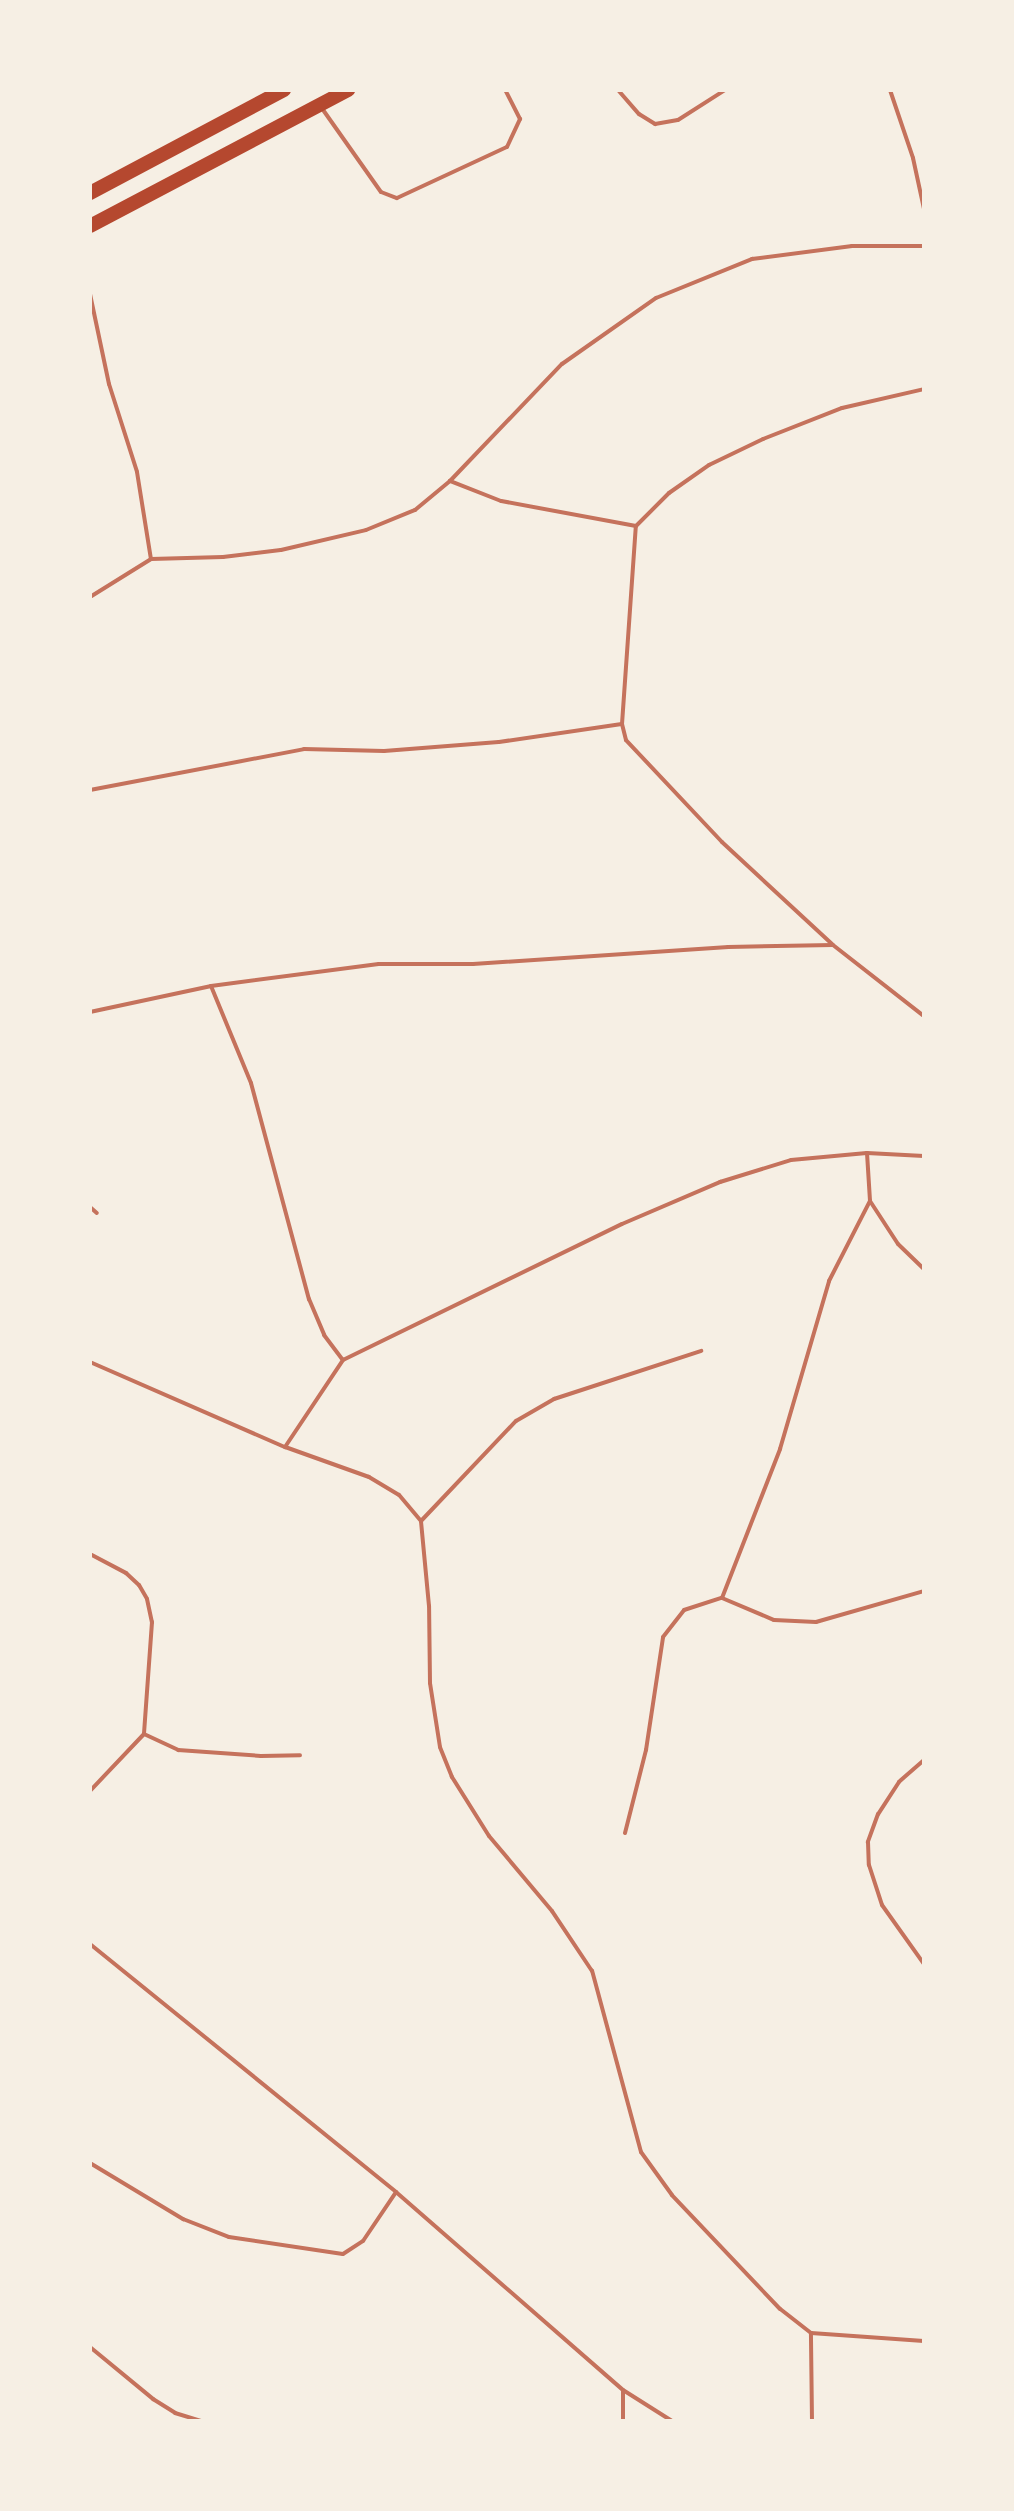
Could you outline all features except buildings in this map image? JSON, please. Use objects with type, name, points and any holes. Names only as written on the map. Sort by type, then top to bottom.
[{"type":"highway","points":[[90,193],[284,90]]},
{"type":"highway","points":[[90,226],[348,90]]},
{"type":"lane","points":[[319,105],[381,192],[397,198],[507,147],[520,119],[505,90]]},
{"type":"lane","points":[[618,90],[639,114],[655,124],[678,120],[725,90]]},
{"type":"lane","points":[[890,90],[913,158],[924,209]]},
{"type":"lane","points":[[90,597],[151,559],[252,554],[366,530],[415,510],[450,481],[562,364],[656,298],[752,259],[852,246],[924,246]]},
{"type":"lane","points":[[90,294],[109,384],[137,472],[151,559]]},
{"type":"lane","points":[[924,389],[842,408],[722,458],[669,493],[636,526],[622,724],[632,749],[665,784],[833,945],[924,1016]]},
{"type":"lane","points":[[450,481],[501,501],[636,526]]},
{"type":"lane","points":[[90,790],[304,749],[384,751],[499,742],[622,724]]},
{"type":"lane","points":[[90,1012],[211,986],[379,964],[473,964],[728,947],[833,945]]},
{"type":"lane","points":[[211,986],[251,1083],[309,1299],[324,1335],[343,1360]]},
{"type":"lane","points":[[867,1153],[870,1201],[898,1244],[924,1269]]},
{"type":"lane","points":[[285,1447],[343,1360],[622,1224],[720,1182],[791,1160],[867,1153],[924,1156]]},
{"type":"lane","points":[[722,1598],[780,1449],[829,1281],[870,1201]]},
{"type":"lane","points":[[90,1207],[97,1213]]},
{"type":"lane","points":[[421,1521],[516,1421],[554,1399],[701,1351]]},
{"type":"lane","points":[[90,1362],[285,1447],[369,1477],[399,1495],[421,1521],[429,1606],[430,1683],[440,1747],[452,1777],[473,1813],[552,1911],[592,1971],[633,2133],[641,2152],[682,2206],[780,2309],[811,2333],[924,2341]]},
{"type":"lane","points":[[90,1554],[126,1573],[147,1599],[152,1622],[144,1734],[90,1791]]},
{"type":"lane","points":[[625,1833],[646,1750],[663,1637],[684,1610],[722,1598],[774,1620],[816,1622],[924,1591]]},
{"type":"lane","points":[[144,1734],[178,1750],[261,1756],[300,1755]]},
{"type":"lane","points":[[924,1760],[899,1782],[878,1814],[868,1842],[869,1865],[882,1905],[924,1964]]},
{"type":"lane","points":[[90,1944],[396,2192],[623,2390],[672,2421]]},
{"type":"lane","points":[[90,2163],[183,2219],[229,2237],[343,2254],[363,2241],[396,2192]]},
{"type":"lane","points":[[811,2333],[812,2421]]},
{"type":"lane","points":[[90,2347],[153,2399],[175,2413],[201,2421]]},
{"type":"lane","points":[[623,2390],[623,2421]]}]
